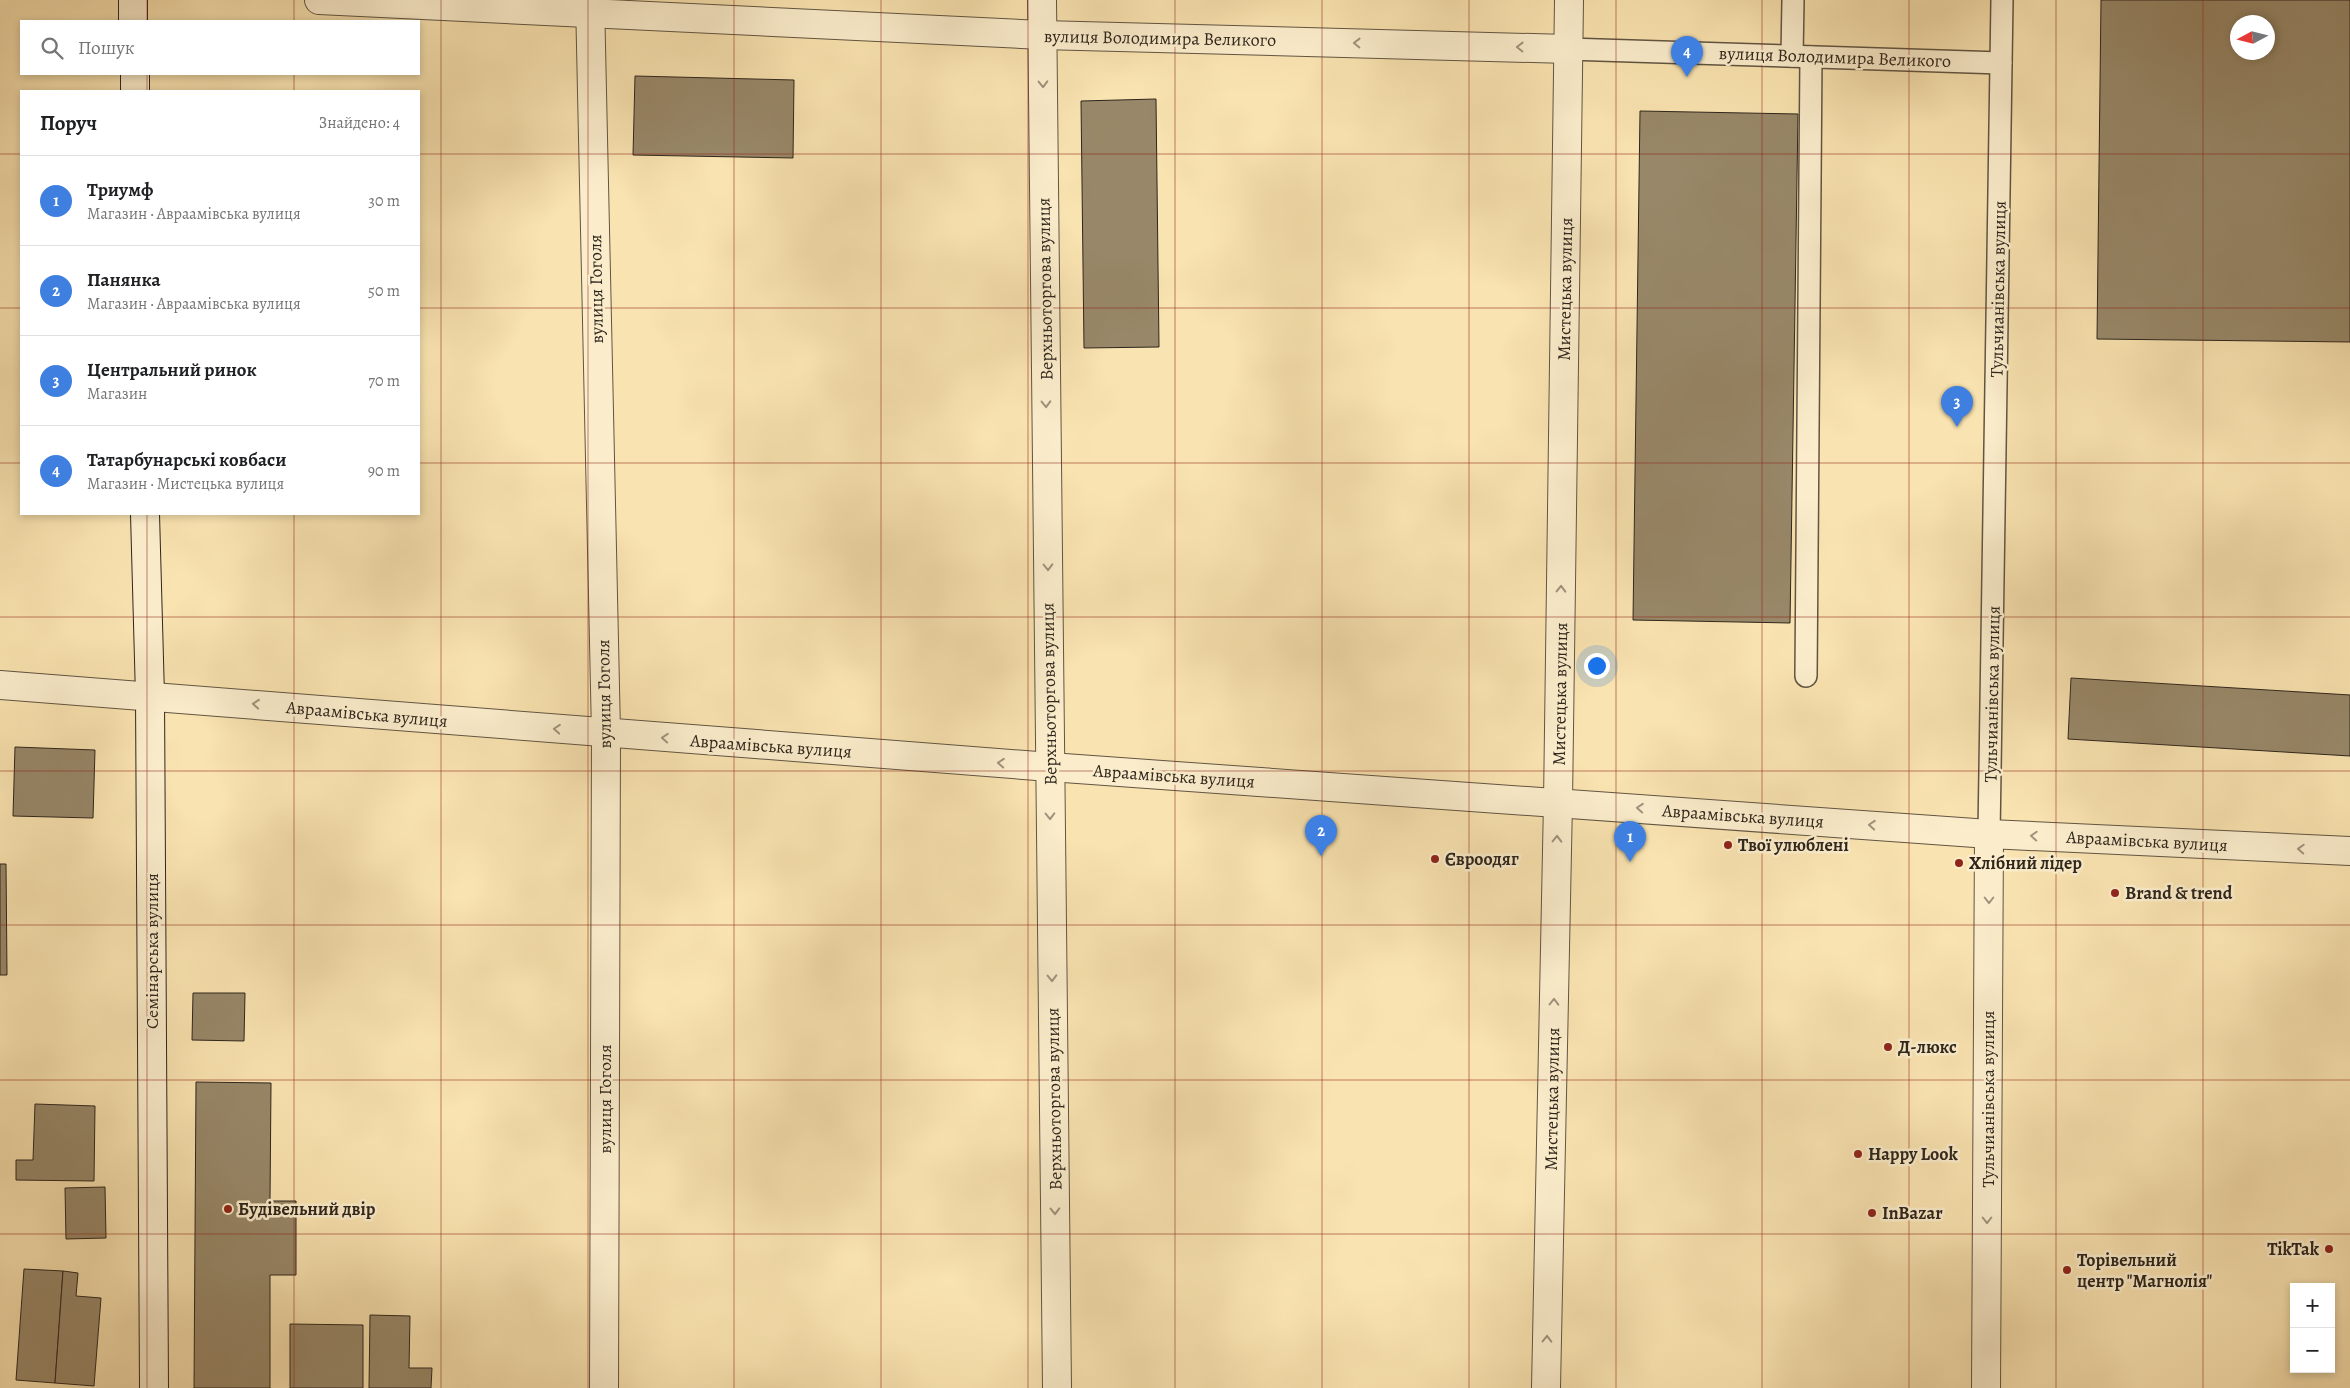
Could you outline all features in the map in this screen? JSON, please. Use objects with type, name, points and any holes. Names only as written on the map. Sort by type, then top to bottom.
[{"type":"street","points":[[132,0],[133,20]]},
{"type":"street","name":"вулиця Володимира Великого","points":[[319,0],[590,6],[1042,35],[1568,49]]},
{"type":"street","name":"Верхньоторгова вулиця","points":[[1042,0],[1057,1388]]},
{"type":"street","name":"Мистецька вулиця","points":[[1546,1388],[1558,802],[1569,0]]},
{"type":"street","name":"вулиця Гоголя","points":[[590,6],[606,733],[604,1388]]},
{"type":"street","points":[[134,75],[135,90]]},
{"type":"street","name":"Семінарська вулиця","points":[[145,515],[150,696],[154,1388]]},
{"type":"street","name":"Авраамівська вулиця","points":[[0,685],[1050,767],[1989,834],[2350,851]]},
{"type":"street","name":"Тульчианівська вулиця","points":[[1986,1388],[1989,834]]},
{"type":"lane","points":[[1793,0],[1801,56],[1806,676]]},
{"type":"lane","name":"Тульчианівська вулиця","points":[[1989,834],[2002,0]]},
{"type":"lane","name":"вулиця Володимира Великого","points":[[1568,49],[2001,62]]},
{"type":"building","points":[[2101,0],[2350,0],[2350,342],[2097,339]]},
{"type":"building","points":[[635,76],[794,80],[793,158],[633,155]]},
{"type":"building","points":[[1156,99],[1159,347],[1084,348],[1081,101]]},
{"type":"building","points":[[1640,111],[1798,114],[1790,623],[1633,620]]},
{"type":"building","points":[[2071,678],[2350,695],[2350,756],[2068,739]]},
{"type":"building","points":[[15,747],[95,750],[93,818],[13,816]]},
{"type":"building","points":[[0,864],[6,864],[7,975],[0,975]]},
{"type":"building","points":[[193,993],[245,993],[244,1041],[192,1040]]},
{"type":"building","points":[[196,1082],[271,1083],[270,1201],[296,1201],[296,1275],[270,1275],[270,1388],[194,1388]]},
{"type":"building","points":[[35,1104],[95,1106],[94,1181],[16,1180],[16,1160],[33,1160]]},
{"type":"building","points":[[105,1187],[106,1238],[66,1239],[65,1188]]},
{"type":"building","points":[[24,1269],[63,1271],[55,1383],[16,1380]]},
{"type":"building","points":[[63,1271],[78,1273],[76,1296],[101,1298],[94,1386],[55,1383]]},
{"type":"building","points":[[370,1315],[410,1316],[409,1368],[432,1368],[431,1388],[369,1388]]},
{"type":"building","points":[[290,1324],[363,1325],[363,1388],[290,1388]]},
{"type":"place","name":"Татарбунарські ковбаси","points":[[1687,77]]},
{"type":"place","name":"Центральний ринок","points":[[1957,427]]},
{"type":"place","name":"Твої улюблені","points":[[1728,845]]},
{"type":"place","name":"Панянка","points":[[1321,856]]},
{"type":"place","name":"Євроодяг","points":[[1435,859]]},
{"type":"place","name":"Триумф","points":[[1630,862]]},
{"type":"place","name":"Хлібний лідер","points":[[1959,863]]},
{"type":"place","name":"Brand & trend","points":[[2115,893]]},
{"type":"place","name":"Д-люкс","points":[[1888,1047]]},
{"type":"place","name":"Happy Look","points":[[1858,1154]]},
{"type":"place","name":"Будівельний двір","points":[[228,1209]]},
{"type":"place","name":"InBazar","points":[[1872,1213]]},
{"type":"place","name":"TikTak","points":[[2329,1249]]},
{"type":"place","name":"Торівeльний центр \"Магнолія\"","points":[[2067,1270]]}]
